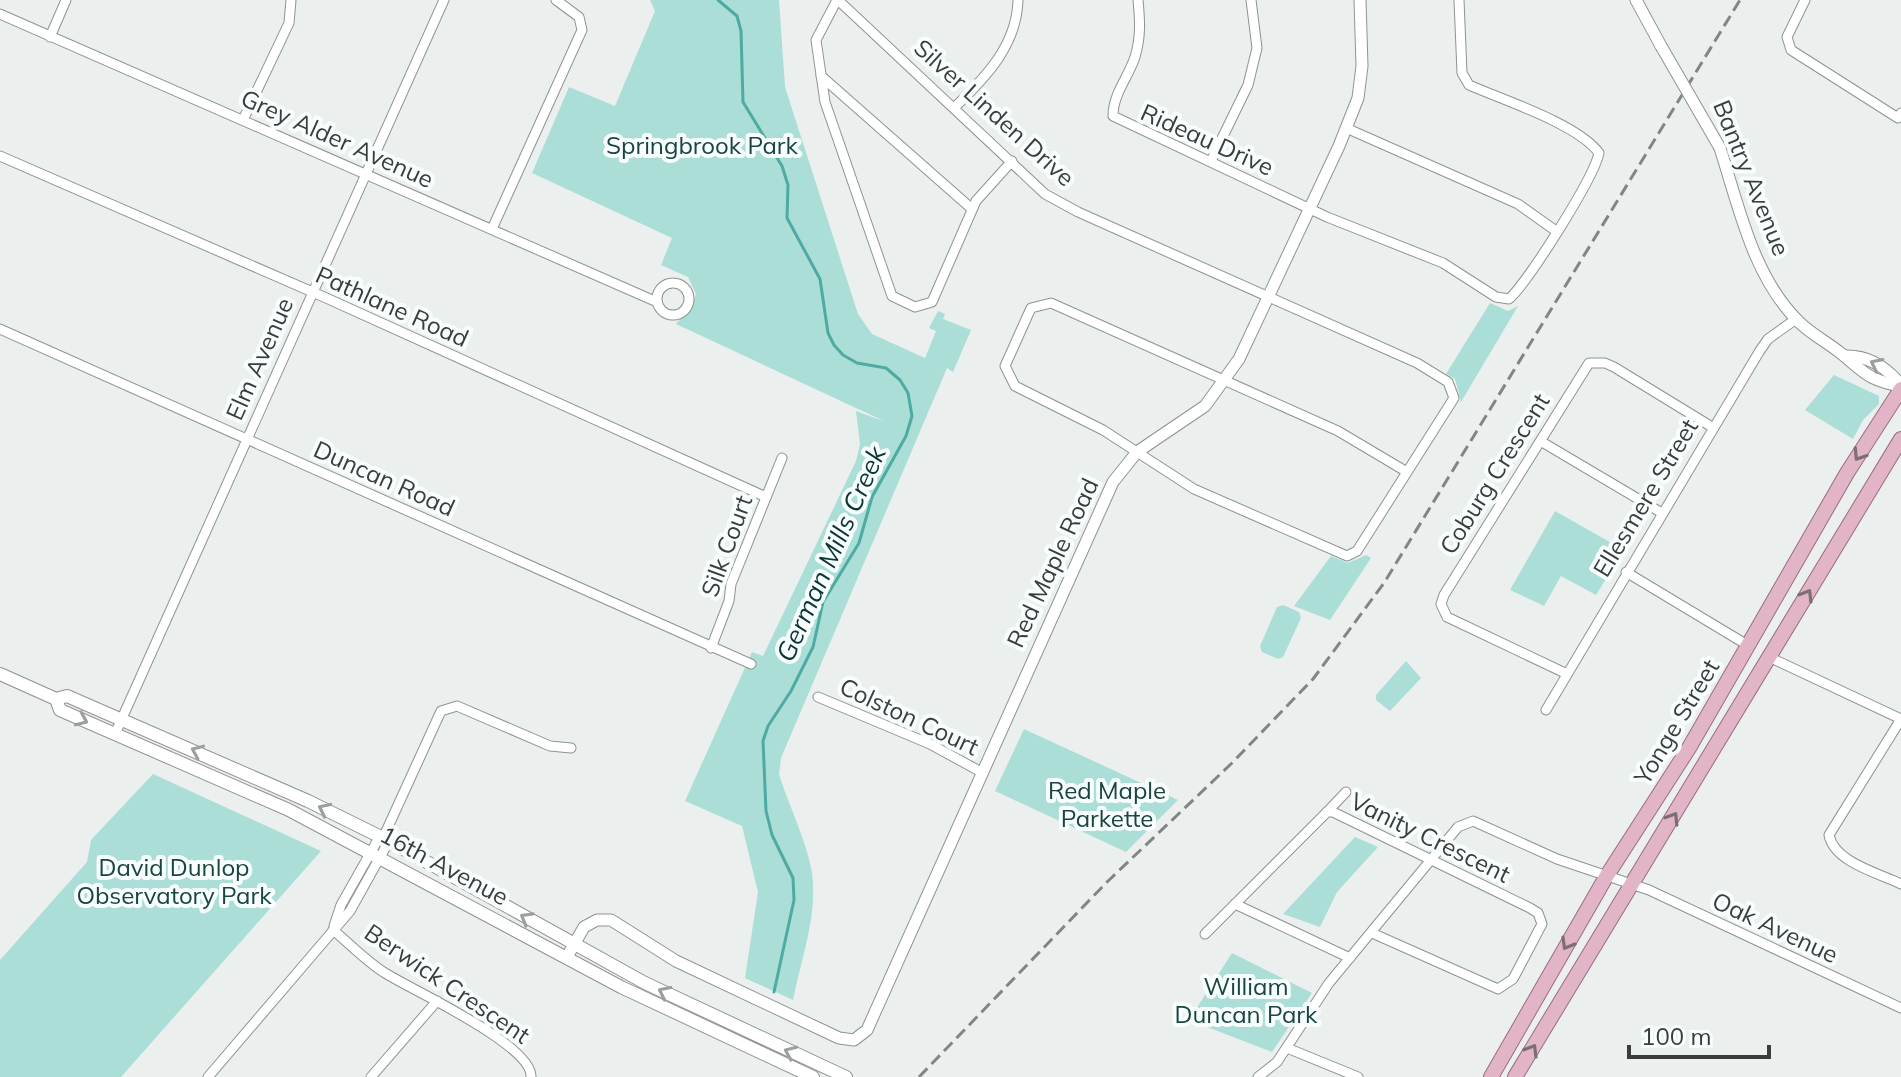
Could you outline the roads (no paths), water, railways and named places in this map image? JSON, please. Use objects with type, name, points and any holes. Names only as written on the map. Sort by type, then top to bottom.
[{"type":"main road","name":"Yonge Street","points":[[1491,1077],[1606,877],[1689,748],[1847,473],[1901,387]]},
{"type":"main road","name":"Yonge Street","points":[[1515,1077],[1901,439]]},
{"type":"main road","name":"16th Avenue","points":[[0,674],[56,699],[67,696],[122,719],[384,839],[722,1021],[846,1077]]},
{"type":"main road","name":"16th Avenue","points":[[56,699],[60,710],[262,797],[376,854],[640,996],[813,1077]]},
{"type":"street","points":[[50,37],[66,0]]},
{"type":"street","points":[[243,120],[289,23],[291,0]]},
{"type":"street","name":"Elm Avenue","points":[[115,734],[444,0]]},
{"type":"street","points":[[492,229],[582,30],[579,17],[556,0]]},
{"type":"street","points":[[837,0],[816,40],[821,76],[829,118],[892,296],[915,307],[932,302],[972,209],[985,189],[1012,161]]},
{"type":"street","name":"Silver Linden Drive","points":[[837,0],[1045,194],[1078,212],[1268,294],[1417,363],[1448,382],[1453,389],[1452,403],[1407,472]]},
{"type":"street","points":[[955,107],[985,78],[999,57],[1017,19],[1018,0]]},
{"type":"street","name":"Rideau Drive","points":[[1138,0],[1141,31],[1134,59],[1113,104],[1113,116],[1309,208],[1443,263],[1496,297],[1509,299],[1518,291],[1556,231]]},
{"type":"street","points":[[1211,161],[1248,85],[1257,48],[1251,0]]},
{"type":"street","name":"Red Maple Road","points":[[574,944],[584,927],[597,920],[611,920],[704,975],[826,1032],[854,1040],[867,1030],[1113,482],[1137,452],[1190,419],[1239,359],[1358,98],[1362,66],[1360,0]]},
{"type":"street","points":[[1346,128],[1518,204],[1556,231],[1599,153],[1592,143],[1558,125],[1469,85],[1462,73],[1459,0]]},
{"type":"street","name":"Bantry Avenue","points":[[1636,0],[1720,148],[1756,256],[1796,319],[1845,356],[1859,355],[1890,371],[1901,387]]},
{"type":"street","points":[[1805,0],[1787,37],[1791,50],[1900,116]]},
{"type":"street","name":"Grey Alder Avenue","points":[[0,14],[657,302]]},
{"type":"street","points":[[821,76],[972,209]]},
{"type":"street","name":"Pathlane Road","points":[[0,156],[766,497]]},
{"type":"street","points":[[1051,303],[1224,381],[1338,431],[1407,472],[1357,551],[1347,556],[1194,489],[1103,430],[1015,386],[1005,366],[1031,308],[1051,303]]},
{"type":"street","name":"Ellesmere Street","points":[[1546,710],[1712,427],[1768,339],[1796,319]]},
{"type":"street","name":"Duncan Road","points":[[0,329],[751,664]]},
{"type":"street","name":"Coburg Crescent","points":[[1565,673],[1460,625],[1443,613],[1441,604],[1583,370],[1596,362],[1614,367],[1712,427]]},
{"type":"street","points":[[1542,442],[1662,513]]},
{"type":"street","name":"Silk Court","points":[[711,648],[729,601],[731,584],[782,458]]},
{"type":"street","points":[[1626,572],[1749,646]]},
{"type":"street","points":[[1769,657],[1901,719],[1829,835],[1830,844],[1842,856],[1901,884]]},
{"type":"street","name":"Colston Court","points":[[818,697],[930,744],[983,773]]},
{"type":"street","name":"Berwick Crescent","points":[[208,1077],[314,957],[350,911],[441,711],[448,706],[457,706],[550,746],[571,748]]},
{"type":"street","points":[[1327,812],[1346,792]]},
{"type":"street","name":"Vanity Crescent","points":[[1205,934],[1327,812],[1361,824],[1530,908],[1541,918],[1538,936],[1513,979],[1498,989],[1372,933]]},
{"type":"street","name":"Oak Avenue","points":[[1432,860],[1458,827],[1473,821],[1557,859],[1632,884],[1901,1008]]},
{"type":"street","points":[[1258,1077],[1287,1048],[1316,1001],[1432,860]]},
{"type":"street","points":[[1235,904],[1350,958]]},
{"type":"street","name":"Berwick Crescent","points":[[333,930],[369,962],[504,1043],[526,1061],[531,1077]]},
{"type":"street","points":[[567,957],[574,944]]},
{"type":"street","points":[[371,1077],[437,1001]]},
{"type":"street","points":[[1287,1048],[1358,1077]]},
{"type":"waterway","name":"German Mills Creek","points":[[718,0],[737,16],[741,31],[743,102],[782,166],[788,185],[787,218],[820,279],[828,333],[843,355],[857,363],[886,368],[900,380],[908,393],[912,416],[906,436],[872,497],[859,543],[823,602],[813,647],[791,691],[768,726],[763,741],[766,811],[772,835],[793,878],[794,900],[774,992]]},
{"type":"railway","points":[[919,1077],[1107,882],[1232,763],[1313,679],[1384,583],[1740,0]]},
{"type":"park label","name":"Springbrook Park","points":[[702,146]]},
{"type":"park label","name":"Red Maple Parkette","points":[[1107,805]]},
{"type":"park label","name":"David Dunlop Observatory Park","points":[[174,882]]},
{"type":"park label","name":"William Duncan Park","points":[[1246,1001]]}]
